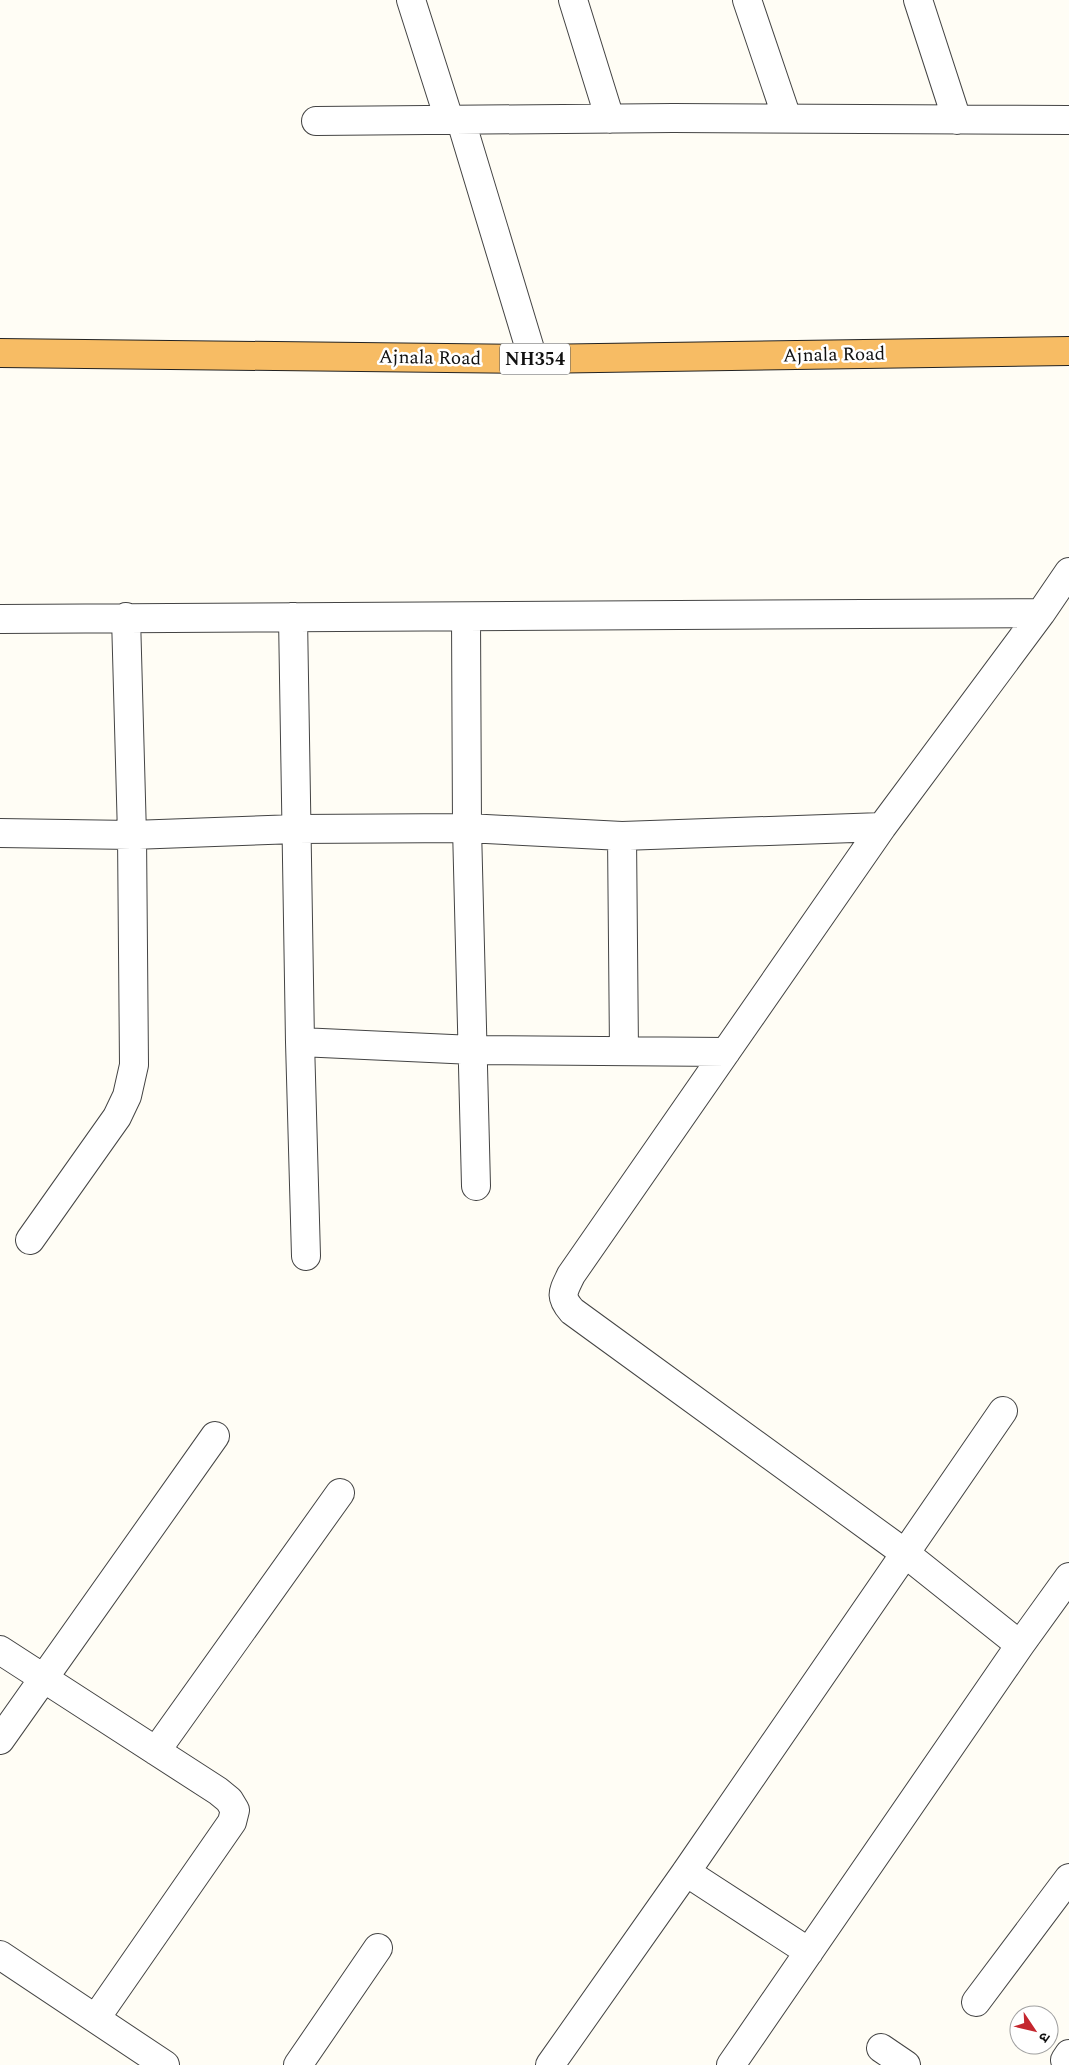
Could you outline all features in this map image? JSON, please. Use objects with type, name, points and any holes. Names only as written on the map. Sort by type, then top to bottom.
[{"type":"highway","name":"Ajnala Road","points":[[0,352],[533,359],[1069,351]]},
{"type":"street","points":[[411,0],[455,120],[533,359]]},
{"type":"street","points":[[573,0],[610,119]]},
{"type":"street","points":[[747,0],[787,118]]},
{"type":"street","points":[[918,0],[957,120]]},
{"type":"street","points":[[316,121],[787,118],[1069,120]]},
{"type":"street","points":[[1020,1644],[906,1554],[572,1311],[564,1302],[563,1292],[572,1276],[882,827],[1041,613],[1069,572]]},
{"type":"street","points":[[0,619],[1041,613]]},
{"type":"street","points":[[293,617],[300,1042],[306,1256]]},
{"type":"street","points":[[466,617],[467,828],[476,1186]]},
{"type":"street","points":[[30,1240],[116,1118],[127,1096],[134,1065],[132,835],[126,618]]},
{"type":"street","points":[[0,834],[132,835],[296,829],[467,828],[622,836],[882,827]]},
{"type":"street","points":[[622,836],[624,1051]]},
{"type":"street","points":[[300,1042],[473,1050],[726,1052]]},
{"type":"street","points":[[550,2065],[686,1872],[1003,1411]]},
{"type":"street","points":[[0,1740],[215,1436]]},
{"type":"street","points":[[156,1751],[340,1493]]},
{"type":"street","points":[[731,2065],[1020,1644],[1069,1577]]},
{"type":"street","points":[[0,1650],[229,1800],[235,1810],[232,1822],[96,2018]]},
{"type":"street","points":[[686,1872],[809,1952]]},
{"type":"street","points":[[976,2002],[1069,1878]]},
{"type":"street","points":[[298,2065],[378,1948]]},
{"type":"street","points":[[0,1955],[165,2065]]},
{"type":"street","points":[[881,2048],[906,2065]]}]
